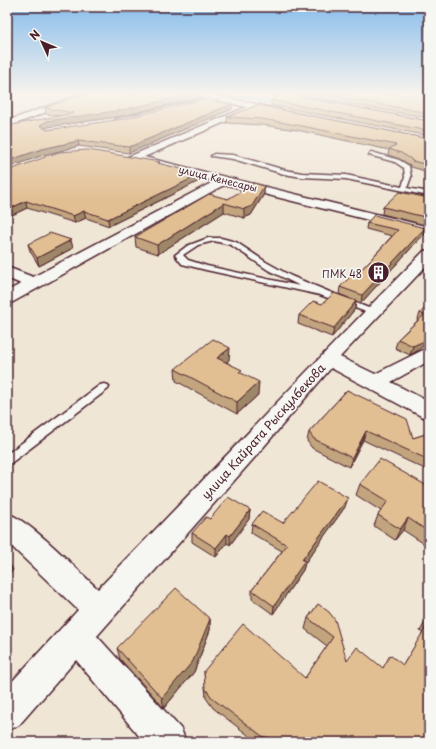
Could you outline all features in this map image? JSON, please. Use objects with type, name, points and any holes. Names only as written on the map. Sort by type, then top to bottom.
[{"type":"street","points":[[132,158],[198,130]]},
{"type":"street","name":"улица Кенесары","points":[[117,156],[132,158],[229,181],[429,231]]},
{"type":"street","points":[[7,298],[218,184],[229,181]]},
{"type":"street","name":"улица Кайрата Рыскулбекова","points":[[7,713],[99,610],[247,451],[328,359],[429,254]]},
{"type":"street","points":[[8,263],[33,283]]},
{"type":"street","points":[[375,382],[429,353]]},
{"type":"street","points":[[328,359],[375,382],[429,412]]},
{"type":"street","points":[[7,525],[35,549],[99,610]]},
{"type":"street","points":[[76,636],[168,742]]},
{"type":"lane","points":[[371,154],[397,161],[407,168],[408,177],[404,189]]},
{"type":"lane","points":[[214,156],[233,158],[284,172],[302,175],[346,177],[429,194]]},
{"type":"lane","points":[[319,293],[277,272],[250,255],[239,246],[227,241],[215,239],[199,243],[186,248],[180,255],[185,262],[319,293],[374,312]]},
{"type":"lane","points":[[7,460],[104,387]]},
{"type":"building","points":[[7,130],[170,130],[129,147],[78,141],[42,149],[7,161]]},
{"type":"building","points":[[322,130],[384,130],[429,139],[429,166],[412,161],[401,153],[389,149],[396,145]]},
{"type":"building","points":[[88,150],[160,162],[158,163],[201,174],[108,219],[84,211],[73,216],[26,201],[7,210],[7,171],[59,152]]},
{"type":"building","points":[[254,183],[264,186],[252,206],[244,209],[224,203],[157,245],[135,237],[209,194],[228,199]]},
{"type":"building","points":[[399,192],[429,198],[429,218],[383,207]]},
{"type":"building","points":[[374,215],[425,228],[362,295],[340,287],[358,269],[361,270],[398,230],[367,223]]},
{"type":"building","points":[[50,233],[71,240],[37,258],[28,244]]},
{"type":"building","points":[[334,293],[356,301],[334,328],[299,315],[313,301],[322,304]]},
{"type":"building","points":[[429,304],[429,335],[422,342],[413,346],[398,339],[424,315],[420,313]]},
{"type":"building","points":[[213,339],[230,348],[217,358],[242,370],[239,372],[259,382],[237,402],[175,369]]},
{"type":"building","points":[[347,390],[407,419],[413,438],[429,433],[429,460],[366,431],[352,458],[314,439],[309,432]]},
{"type":"building","points":[[380,459],[429,487],[429,532],[408,518],[400,529],[378,515],[388,501],[360,484]]},
{"type":"building","points":[[318,481],[348,498],[302,560],[305,561],[274,606],[252,590],[287,545],[252,524],[262,511],[283,523]]},
{"type":"building","points":[[228,497],[250,510],[230,536],[227,534],[216,548],[192,533],[206,517],[210,519]]},
{"type":"building","points":[[7,562],[11,566],[7,569]]},
{"type":"building","points":[[176,588],[210,619],[193,661],[162,698],[117,648]]},
{"type":"building","points":[[318,604],[329,612],[335,620],[347,661],[357,647],[383,668],[390,655],[403,665],[429,622],[429,732],[425,741],[426,742],[279,742],[277,740],[262,736],[213,699],[205,688],[204,671],[243,624],[305,678],[333,637],[308,618]]},
{"type":"place","name":"ПМК 48","points":[[378,273]]}]
